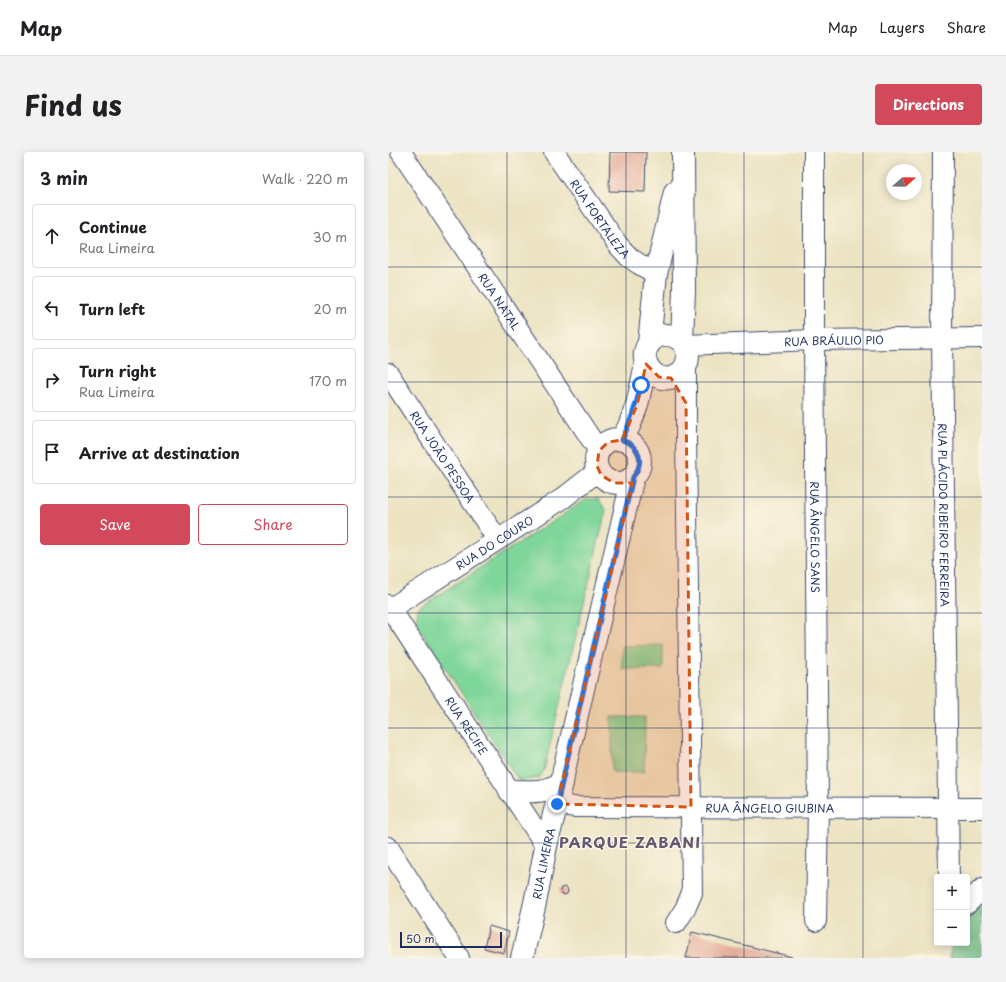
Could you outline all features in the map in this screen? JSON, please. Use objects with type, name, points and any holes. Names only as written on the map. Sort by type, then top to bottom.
[{"type":"main road","points":[[628,443],[630,424],[636,404],[668,359],[684,290],[683,154]]},
{"type":"main road","points":[[668,359],[656,274],[683,154]]},
{"type":"main road","points":[[656,274],[665,275],[679,284],[684,290]]},
{"type":"main road","points":[[615,440],[628,443],[637,452],[639,458],[637,472],[611,470],[603,446],[608,442],[615,440]]},
{"type":"main road","name":"RUA LIMEIRA","points":[[522,958],[546,846],[625,511],[611,470]]},
{"type":"main road","points":[[510,791],[544,791],[562,783]]},
{"type":"street","name":"RUA NATAL","points":[[401,152],[611,470]]},
{"type":"street","name":"RUA FORTALEZA","points":[[554,152],[618,245],[629,257],[656,274]]},
{"type":"street","name":"RUA ÂNGELO SANS","points":[[814,152],[818,807],[816,921]]},
{"type":"street","name":"RUA PLÁCIDO RIBEIRO FERREIRA","points":[[943,152],[942,338],[949,874]]},
{"type":"street","name":"RUA BRÁULIO PIO","points":[[668,359],[814,340],[982,338]]},
{"type":"street","points":[[668,359],[686,403],[692,893],[685,909],[676,923]]},
{"type":"street","name":"RUA JOÃO PESSOA","points":[[388,373],[497,539]]},
{"type":"street","name":"RUA DO COURO","points":[[389,608],[497,539],[611,470]]},
{"type":"street","name":"RUA RECIFE","points":[[389,608],[546,846]]},
{"type":"street","name":"RUA ÂNGELO GIUBINA","points":[[557,804],[574,807],[982,808]]},
{"type":"street","points":[[388,847],[459,958]]},
{"type":"street","points":[[970,901],[982,889]]},
{"type":"highlighted area","points":[[646,364],[659,377],[671,378],[686,403],[691,807],[557,804],[632,483],[614,483],[601,475],[597,466],[599,451],[608,442],[622,440],[637,405]]},
{"type":"green space","points":[[587,499],[598,499],[606,510],[544,770],[539,778],[519,781],[416,623],[418,608]]},
{"type":"green space","points":[[663,645],[663,669],[622,669],[622,646]]},
{"type":"green space","points":[[612,717],[645,717],[644,772],[612,772]]},
{"type":"green space","points":[[982,903],[982,958],[949,958],[951,946],[970,946],[970,916]]},
{"type":"building","points":[[610,152],[646,152],[645,192],[609,191]]},
{"type":"building","points":[[562,887],[566,887],[568,891],[566,895],[562,895],[560,893],[560,889]]},
{"type":"building","points":[[489,926],[509,932],[504,953],[484,948]]},
{"type":"building","points":[[692,932],[792,957],[792,958],[686,958]]},
{"type":"district","name":"PARQUE ZABANI","points":[[630,841]]},
{"type":"route","points":[[557,804],[633,477],[637,472],[639,465],[639,458],[633,446],[622,440],[630,424],[641,385]]}]
